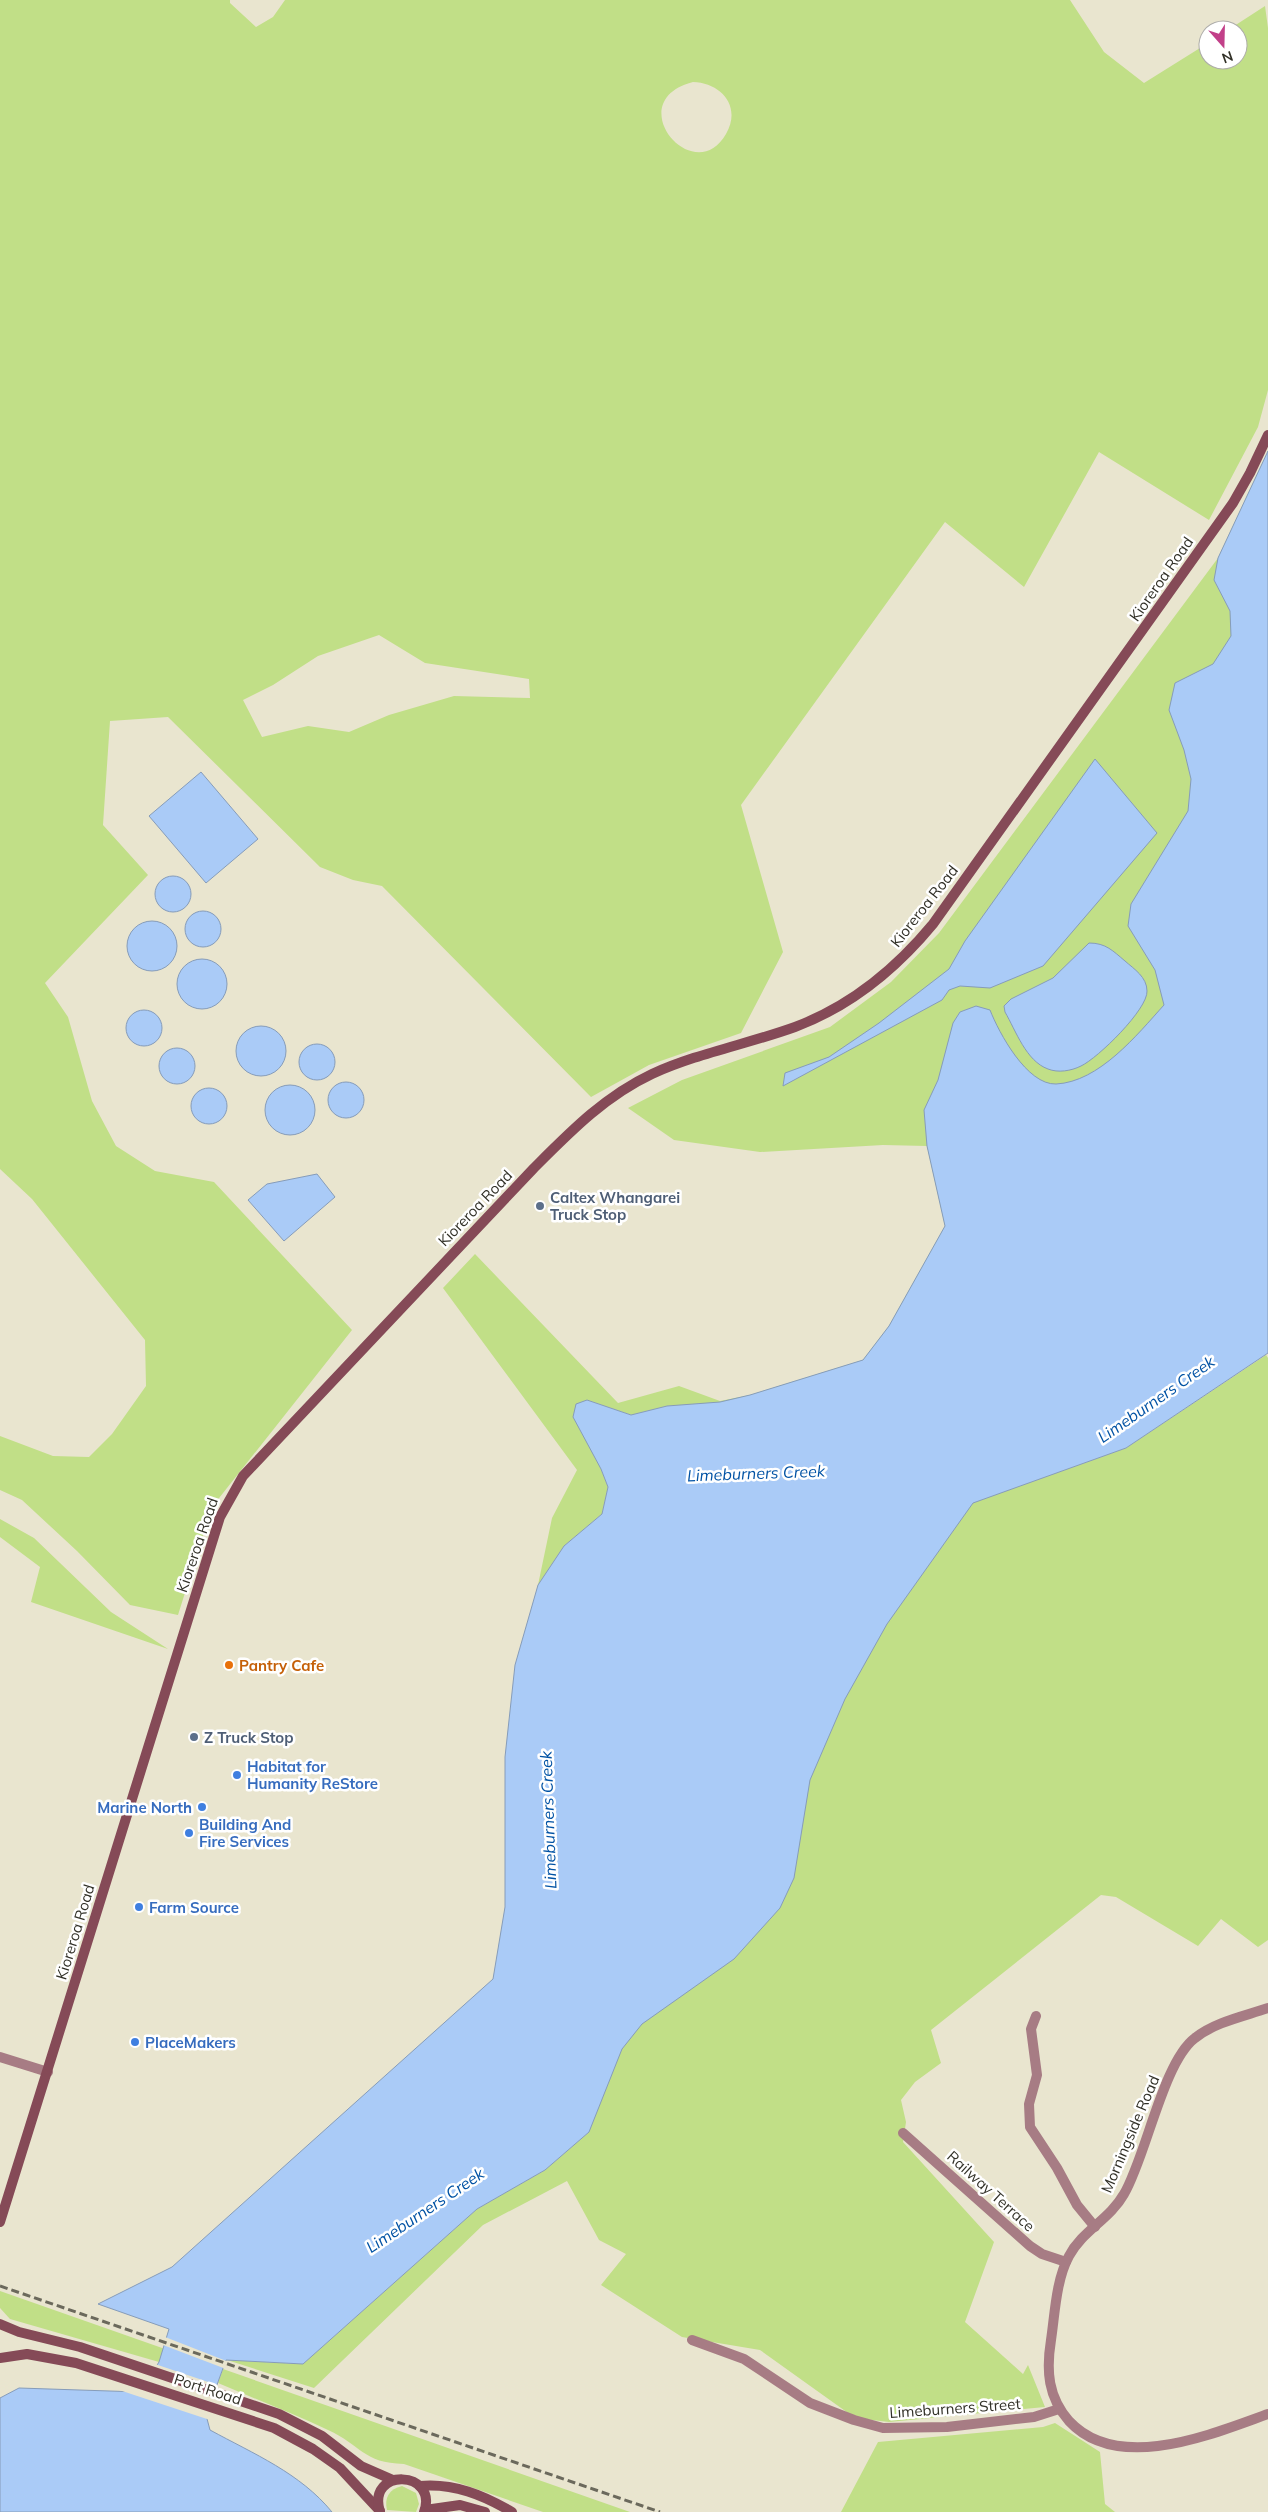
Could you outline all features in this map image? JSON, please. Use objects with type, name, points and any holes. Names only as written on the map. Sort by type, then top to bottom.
[{"type":"main road","name":"Kioreroa Road","points":[[0,2222],[218,1525],[230,1496],[243,1476],[493,1211],[585,1118],[618,1093],[652,1074],[796,1026],[823,1014],[868,988],[906,956],[933,924],[1232,503],[1250,473],[1268,435]]},
{"type":"main road","name":"Port Road","points":[[0,2324],[19,2332],[80,2347],[250,2403],[279,2414],[322,2436],[361,2466],[393,2480],[405,2478],[420,2486],[439,2485],[461,2489],[488,2498],[512,2512]]},
{"type":"main road","name":"Port Road","points":[[0,2358],[27,2354],[76,2363],[274,2428],[313,2449],[340,2468],[380,2512]]},
{"type":"main road","points":[[380,2512],[380,2493],[393,2480]]},
{"type":"main road","points":[[420,2486],[426,2497],[425,2511],[460,2505],[486,2512]]},
{"type":"street","name":"Morningside Road","points":[[1268,2008],[1204,2032],[1187,2046],[1170,2075],[1125,2193],[1108,2214],[1075,2247],[1066,2262],[1060,2280],[1048,2363],[1049,2382],[1059,2409],[1074,2426],[1087,2436],[1102,2443],[1119,2447],[1151,2446],[1184,2441],[1268,2414]]},
{"type":"street","points":[[1036,2016],[1031,2029],[1037,2074],[1029,2104],[1030,2127],[1033,2136],[1057,2168],[1078,2204],[1095,2227]]},
{"type":"street","points":[[0,2057],[48,2072]]},
{"type":"street","name":"Railway Terrace","points":[[903,2132],[1030,2246],[1042,2254],[1066,2262]]},
{"type":"street","name":"Limeburners Street","points":[[692,2340],[744,2358],[810,2403],[854,2420],[883,2428],[915,2429],[1034,2417],[1059,2409]]},
{"type":"green space","points":[[0,0],[230,0],[230,3],[256,27],[273,17],[285,0],[1070,0],[1104,52],[1144,83],[1198,49],[1198,70],[1248,70],[1248,20],[1243,20],[1265,6],[1268,28],[1268,390],[1258,427],[1209,520],[1099,452],[1024,587],[945,522],[741,805],[783,952],[741,1033],[649,1065],[591,1097],[382,886],[353,880],[320,867],[168,717],[110,721],[103,825],[148,875],[45,983],[68,1017],[92,1101],[116,1146],[155,1171],[214,1182],[352,1330],[212,1507],[178,1615],[130,1605],[77,1551],[22,1500],[0,1490],[0,1436],[53,1456],[89,1457],[112,1434],[146,1386],[145,1340],[32,1199],[0,1169]],"holes":[[[693,82],[703,83],[720,92],[726,98],[732,114],[726,134],[712,149],[697,152],[682,147],[670,136],[662,122],[662,106],[672,92]],[[379,635],[425,663],[529,679],[530,698],[454,696],[389,715],[349,732],[308,726],[262,737],[243,700],[273,685],[318,656]]]},
{"type":"green space","points":[[1268,451],[1268,897],[1102,1383],[667,1406],[631,1415],[587,1400],[601,1469],[608,1487],[602,1514],[564,1546],[538,1585],[552,1518],[577,1470],[443,1288],[475,1254],[618,1403],[679,1386],[720,1401],[750,1395],[863,1360],[889,1326],[945,1226],[927,1146],[883,1145],[760,1152],[674,1140],[628,1108],[682,1080],[830,1027],[891,982],[939,933],[1218,558]]},
{"type":"green space","points":[[1266,1355],[1268,1358],[1268,1940],[1258,1947],[1221,1919],[1198,1946],[1116,1897],[1101,1895],[931,2030],[941,2063],[915,2082],[901,2100],[906,2122],[903,2142],[994,2242],[965,2322],[1023,2374],[1028,2365],[1045,2407],[889,2422],[855,2418],[760,2350],[682,2337],[601,2285],[626,2254],[599,2240],[567,2181],[483,2225],[314,2388],[227,2360],[303,2364],[477,2209],[545,2170],[589,2132],[679,1607],[1126,1448]]},
{"type":"green space","points":[[0,1519],[34,1538],[111,1612],[168,1649],[31,1602],[40,1567],[0,1537]]},
{"type":"green space","points":[[0,2291],[165,2349],[159,2362],[10,2319],[0,2308]]},
{"type":"green space","points":[[223,2369],[630,2512],[543,2512],[404,2464],[379,2460],[328,2430],[218,2383]]},
{"type":"green space","points":[[1055,2423],[1100,2452],[1105,2504],[1115,2512],[841,2512],[878,2442],[1043,2427]]},
{"type":"green space","points":[[402,2486],[416,2493],[419,2504],[416,2512],[387,2510],[386,2502],[388,2495],[394,2489]]},
{"type":"water","name":"Limeburners Creek","points":[[1268,451],[1268,1353],[1126,1448],[973,1503],[887,1624],[845,1699],[810,1780],[794,1878],[780,1908],[734,1959],[642,2024],[622,2049],[589,2132],[545,2170],[477,2209],[303,2364],[226,2360],[206,2415],[210,2430],[260,2456],[291,2475],[306,2486],[332,2512],[0,2512],[0,2398],[19,2388],[140,2392],[159,2362],[169,2329],[98,2304],[172,2267],[493,1979],[505,1907],[505,1757],[515,1665],[538,1585],[564,1546],[602,1514],[608,1487],[601,1469],[573,1417],[576,1404],[587,1400],[631,1415],[667,1406],[720,1402],[750,1395],[863,1360],[889,1326],[945,1226],[927,1146],[924,1110],[938,1080],[953,1023],[960,1012],[976,1006],[990,1010],[1007,1044],[1025,1067],[1045,1082],[1056,1084],[1072,1081],[1102,1066],[1129,1043],[1164,1005],[1155,970],[1128,926],[1131,904],[1188,811],[1191,779],[1184,750],[1169,710],[1175,683],[1213,664],[1231,636],[1230,611],[1214,580],[1218,558]]},
{"type":"water","points":[[1095,759],[1157,833],[1043,966],[990,988],[960,986],[949,990],[942,1000],[783,1086],[785,1073],[829,1057],[879,1023],[949,969],[965,941]]},
{"type":"water","points":[[201,772],[258,839],[206,883],[149,816]]},
{"type":"water","points":[[173,876],[185,882],[191,894],[185,906],[173,912],[161,906],[155,894],[161,882]]},
{"type":"water","points":[[203,911],[215,917],[221,929],[215,941],[203,947],[191,941],[185,929],[191,917]]},
{"type":"water","points":[[147,921],[157,921],[170,928],[177,941],[177,951],[170,964],[157,971],[147,971],[138,967],[131,960],[127,951],[127,941],[131,932],[138,925]]},
{"type":"water","points":[[1089,943],[1100,944],[1109,948],[1139,974],[1146,986],[1145,999],[1131,1021],[1110,1044],[1089,1061],[1069,1070],[1048,1069],[1040,1065],[1028,1052],[1005,1012],[1004,1006],[1011,999],[1053,978]]},
{"type":"water","points":[[197,959],[207,959],[220,966],[227,979],[227,989],[220,1002],[207,1009],[197,1009],[188,1005],[181,998],[177,989],[177,979],[181,970],[188,963]]},
{"type":"water","points":[[144,1010],[156,1016],[162,1028],[156,1040],[144,1046],[132,1040],[126,1028],[132,1016]]},
{"type":"water","points":[[256,1026],[266,1026],[279,1033],[286,1046],[286,1056],[279,1069],[266,1076],[256,1076],[247,1072],[240,1065],[236,1056],[236,1046],[240,1037],[247,1030]]},
{"type":"water","points":[[317,1044],[329,1050],[335,1062],[329,1074],[317,1080],[305,1074],[299,1062],[305,1050]]},
{"type":"water","points":[[177,1048],[189,1054],[195,1066],[189,1078],[177,1084],[165,1078],[159,1066],[165,1054]]},
{"type":"water","points":[[346,1082],[358,1088],[364,1100],[358,1112],[346,1118],[334,1112],[328,1100],[334,1088]]},
{"type":"water","points":[[285,1085],[295,1085],[308,1092],[315,1105],[315,1115],[308,1128],[295,1135],[285,1135],[276,1131],[269,1124],[265,1115],[265,1105],[269,1096],[276,1089]]},
{"type":"water","points":[[209,1088],[221,1094],[227,1106],[221,1118],[209,1124],[197,1118],[191,1106],[197,1094]]},
{"type":"water","points":[[317,1174],[335,1197],[284,1241],[248,1200],[267,1184]]},
{"type":"pier","points":[[165,2337],[229,2362],[226,2369],[163,2345]]},
{"type":"pier","points":[[155,2364],[220,2386],[209,2415],[210,2420],[116,2389],[138,2390]]},
{"type":"railway","points":[[0,2286],[660,2512]]},
{"type":"place","name":"Caltex Whangarei Truck Stop","points":[[540,1206]]},
{"type":"place","name":"Pantry Cafe","points":[[229,1665]]},
{"type":"place","name":"Z Truck Stop","points":[[194,1737]]},
{"type":"place","name":"Habitat for Humanity ReStore","points":[[237,1775]]},
{"type":"place","name":"Marine North","points":[[202,1807]]},
{"type":"place","name":"Building And Fire Services","points":[[189,1833]]},
{"type":"place","name":"Farm Source","points":[[139,1907]]},
{"type":"place","name":"PlaceMakers","points":[[135,2042]]}]
